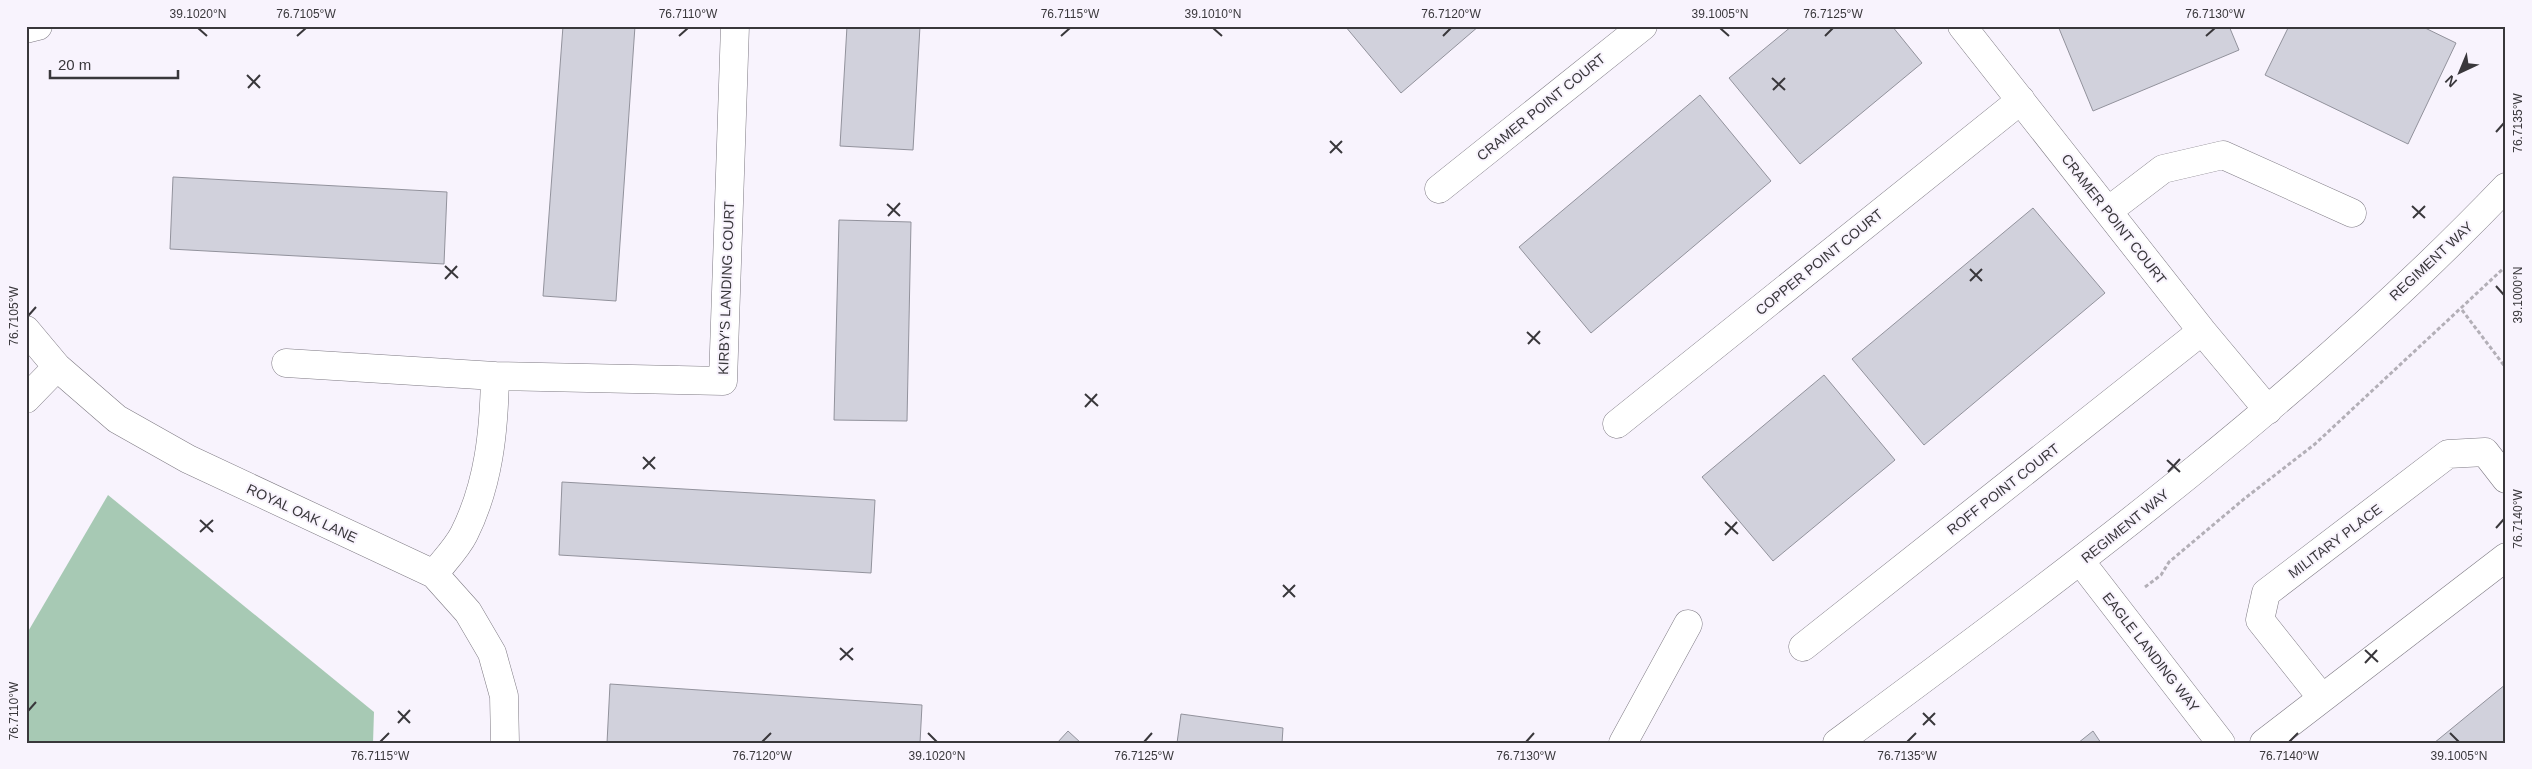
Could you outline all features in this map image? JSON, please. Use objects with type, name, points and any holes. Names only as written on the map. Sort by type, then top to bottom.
[{"type":"street","points":[[26,29],[38,26]]},
{"type":"street","name":"KIRBY'S LANDING COURT","points":[[286,363],[495,376],[722,381],[735,26]]},
{"type":"street","name":"CRAMER POINT COURT","points":[[1439,189],[1644,26]]},
{"type":"street","name":"CRAMER POINT COURT","points":[[1962,26],[2202,331],[2268,410]]},
{"type":"street","name":"COPPER POINT COURT","points":[[1617,424],[2020,100]]},
{"type":"street","points":[[2108,212],[2163,169],[2222,155],[2352,213]]},
{"type":"street","name":"REGIMENT WAY","points":[[1837,743],[2081,562],[2268,410],[2450,246],[2506,187]]},
{"type":"street","name":"ROYAL OAK LANE","points":[[26,330],[57,367],[117,419],[188,459],[434,574],[468,612],[492,654],[504,696],[505,743]]},
{"type":"street","name":"ROFF POINT COURT","points":[[1803,647],[2202,331]]},
{"type":"street","points":[[26,399],[57,367]]},
{"type":"street","points":[[434,574],[464,535],[485,478],[494,421],[495,376]]},
{"type":"street","name":"MILITARY PLACE","points":[[2322,698],[2260,620],[2266,593],[2448,454],[2485,452],[2506,479]]},
{"type":"street","points":[[2264,743],[2506,557]]},
{"type":"street","name":"EAGLE LANDING WAY","points":[[2081,562],[2221,743]]},
{"type":"street","points":[[1623,743],[1688,624]]},
{"type":"path","points":[[2116,608],[2161,575],[2169,562],[2244,498],[2315,444],[2462,310],[2506,266]]},
{"type":"path","points":[[2462,310],[2506,368]]},
{"type":"green space","points":[[108,495],[374,712],[373,743],[26,743],[26,635]]},
{"type":"building","points":[[563,26],[635,26],[616,301],[543,296]]},
{"type":"building","points":[[847,26],[920,26],[913,150],[840,146]]},
{"type":"building","points":[[1345,26],[1479,26],[1401,93]]},
{"type":"building","points":[[1792,26],[1892,26],[1922,63],[1800,164],[1729,78]]},
{"type":"building","points":[[2058,26],[2229,26],[2239,50],[2093,111]]},
{"type":"building","points":[[2289,26],[2421,26],[2456,43],[2408,144],[2265,75]]},
{"type":"building","points":[[1700,95],[1771,181],[1591,333],[1519,247]]},
{"type":"building","points":[[173,177],[447,192],[444,264],[170,249]]},
{"type":"building","points":[[2033,208],[2105,293],[1924,445],[1852,359]]},
{"type":"building","points":[[839,220],[911,222],[907,421],[834,420]]},
{"type":"building","points":[[1824,375],[1895,460],[1773,561],[1702,477]]},
{"type":"building","points":[[562,482],[875,500],[871,573],[559,555]]},
{"type":"building","points":[[610,684],[922,705],[920,743],[607,743]]},
{"type":"building","points":[[2506,684],[2506,743],[2434,743]]},
{"type":"building","points":[[1181,714],[1283,728],[1282,743],[1177,743]]},
{"type":"building","points":[[1068,731],[1081,743],[1057,743]]},
{"type":"building","points":[[2093,731],[2101,743],[2078,743]]}]
